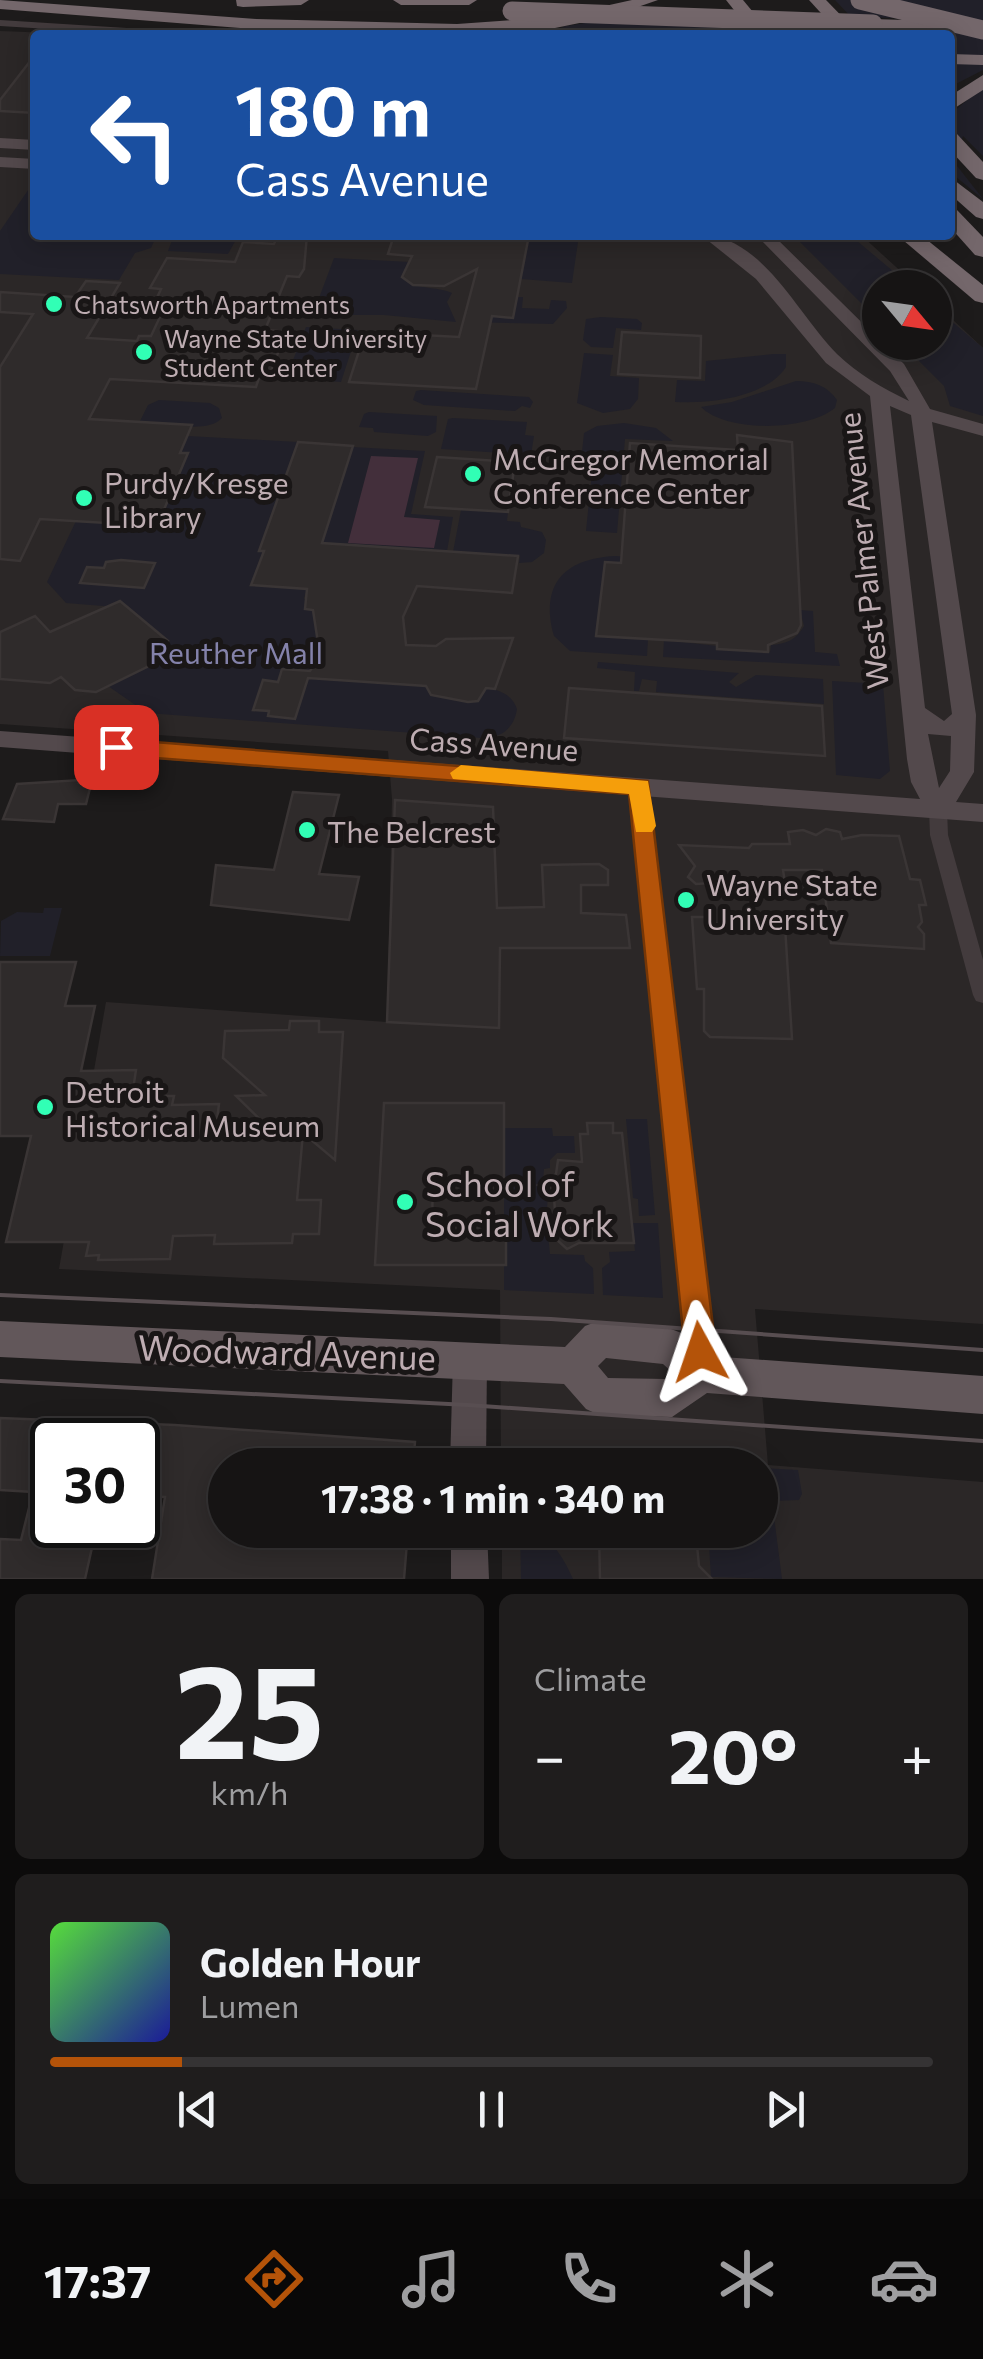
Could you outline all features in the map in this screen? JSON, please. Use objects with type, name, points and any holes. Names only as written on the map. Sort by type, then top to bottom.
[{"type":"highway","points":[[232,2],[301,0]]},
{"type":"highway","points":[[401,0],[469,0]]},
{"type":"highway","points":[[0,6],[267,29],[435,30],[507,28],[586,18],[650,0]]},
{"type":"highway","points":[[734,0],[759,30]]},
{"type":"highway","points":[[817,0],[846,30]]},
{"type":"highway","points":[[860,0],[983,28]]},
{"type":"highway","points":[[232,2],[319,4]]},
{"type":"highway","points":[[232,2],[537,30]]},
{"type":"highway","points":[[376,6],[983,28]]},
{"type":"highway","points":[[955,59],[983,60]]},
{"type":"highway","points":[[955,101],[983,81]]},
{"type":"highway","points":[[955,143],[979,169]]},
{"type":"highway","points":[[955,188],[983,213]]},
{"type":"highway","points":[[955,219],[983,250]]},
{"type":"highway","points":[[914,240],[983,296]]},
{"type":"highway","points":[[943,240],[983,284]]},
{"type":"main road","name":"Woodward Avenue","points":[[0,1339],[573,1366]]},
{"type":"main road","points":[[701,1374],[672,1398],[599,1396],[573,1366],[598,1339],[671,1347],[701,1374],[983,1395]]},
{"type":"street","points":[[0,24],[104,30]]},
{"type":"street","points":[[0,143],[30,145]]},
{"type":"street","points":[[0,162],[30,164]]},
{"type":"street","name":"West Palmer Avenue","points":[[720,240],[762,272],[832,360],[879,395],[923,782],[938,810],[939,835],[983,995]]},
{"type":"street","points":[[769,240],[862,335]]},
{"type":"street","points":[[795,313],[854,364],[875,369],[885,360]]},
{"type":"street","points":[[887,360],[907,380],[922,413],[964,715],[962,772],[938,810]]},
{"type":"street","points":[[879,395],[922,413],[983,430]]},
{"type":"street","points":[[882,439],[906,442],[926,453]]},
{"type":"street","points":[[890,508],[934,512]]},
{"type":"street","points":[[912,706],[924,723],[941,730],[956,726],[964,715]]},
{"type":"street","name":"Cass Avenue","points":[[0,739],[983,813]]},
{"type":"street","points":[[640,786],[700,1330],[701,1374]]},
{"type":"street","points":[[468,1448],[470,1359]]},
{"type":"street","points":[[469,1548],[470,1579]]},
{"type":"shaded area","name":"Wayne State University","points":[[0,31],[30,32],[30,240],[866,240],[899,270],[862,270],[862,360],[952,360],[952,319],[983,348],[983,1324],[755,1309],[767,1448],[501,1448],[500,1290],[59,1269],[106,1002],[387,1022],[392,799],[388,751],[0,724]]},
{"type":"shaded area","points":[[371,456],[418,458],[404,517],[440,520],[434,548],[348,543]]},
{"type":"shaded area","name":"Wayne State University","points":[[778,1466],[983,1482],[983,1579],[502,1579],[502,1548],[778,1548]]},
{"type":"green space","points":[[835,0],[983,0],[983,21],[861,17],[869,28],[915,30],[863,30]]},
{"type":"green space","points":[[609,19],[737,24],[742,30],[576,30],[560,27]]},
{"type":"green space","points":[[955,32],[983,33],[983,70],[955,84]]},
{"type":"green space","points":[[983,86],[983,156],[963,136],[955,159],[955,111]]},
{"type":"green space","points":[[955,163],[983,199],[955,176]]},
{"type":"green space","points":[[30,187],[30,240],[155,240],[151,248],[135,253],[119,280],[0,274],[0,231]]},
{"type":"green space","points":[[172,240],[236,240],[228,254],[168,251]]},
{"type":"green space","points":[[528,240],[578,240],[572,283],[521,279]]},
{"type":"green space","points":[[798,240],[856,240],[892,270],[862,270],[862,304]]},
{"type":"green space","points":[[334,258],[410,262],[404,279],[452,293],[447,302],[456,322],[384,315],[325,315],[319,298]]},
{"type":"green space","points":[[515,297],[523,297],[522,308],[549,309],[551,300],[566,301],[567,308],[553,324],[464,322]]},
{"type":"green space","points":[[586,319],[637,319],[642,323],[641,330],[616,328],[613,348],[591,347],[583,340]]},
{"type":"green space","points":[[952,322],[983,348],[983,416],[950,406],[944,386],[918,360],[952,360]]},
{"type":"green space","points":[[306,327],[358,330],[341,382],[286,378]]},
{"type":"green space","points":[[584,353],[613,355],[610,376],[639,378],[638,399],[630,409],[603,413],[577,403]]},
{"type":"green space","points":[[786,354],[786,367],[765,386],[719,400],[675,402],[677,380],[705,381],[706,361]]},
{"type":"green space","points":[[796,381],[825,388],[837,400],[835,408],[806,421],[767,426],[729,421],[701,407],[732,402]]},
{"type":"green space","points":[[416,391],[529,397],[533,402],[530,408],[522,406],[515,411],[424,405],[413,400]]},
{"type":"green space","points":[[159,400],[210,403],[219,408],[222,418],[195,427],[140,421],[148,405]]},
{"type":"green space","points":[[364,414],[437,416],[436,432],[428,436],[374,432],[373,428],[359,427]]},
{"type":"green space","points":[[448,419],[527,422],[525,435],[534,436],[531,455],[441,449]]},
{"type":"green space","points":[[624,423],[656,428],[673,441],[625,439],[617,533],[586,531],[594,453],[582,452],[584,433],[597,426]]},
{"type":"green space","name":"Reuther Mall","points":[[188,436],[298,442],[259,550],[263,551],[251,584],[307,589],[304,598],[313,610],[320,656],[312,668],[325,672],[323,680],[430,686],[432,696],[468,702],[479,699],[484,687],[490,688],[515,704],[517,709],[510,727],[495,736],[481,738],[147,713],[108,686],[161,660],[168,641],[128,608],[66,603],[47,582],[76,521],[94,523],[179,453]]},
{"type":"green space","points":[[352,447],[425,451],[411,514],[453,517],[447,551],[322,543]]},
{"type":"green space","points":[[461,510],[508,512],[507,521],[542,532],[546,540],[544,553],[532,562],[519,563],[520,556],[453,552]]},
{"type":"green space","points":[[615,556],[648,558],[648,563],[605,562],[596,635],[648,639],[647,656],[570,651],[554,636],[550,618],[553,589],[569,569]]},
{"type":"green space","points":[[800,610],[813,611],[815,652],[837,654],[840,666],[663,657],[664,640],[770,652],[771,645],[790,640],[801,631],[804,626]]},
{"type":"green space","points":[[598,662],[739,673],[729,682],[736,687],[756,675],[823,679],[824,704],[656,692],[657,681],[642,679],[639,691],[634,691],[635,672],[597,668]]},
{"type":"green space","points":[[832,681],[883,684],[890,771],[880,779],[836,775]]},
{"type":"green space","points":[[44,908],[62,908],[50,956],[0,956],[1,921],[17,912],[43,913]]},
{"type":"green space","points":[[626,1119],[647,1119],[655,1215],[639,1216],[638,1199],[633,1198]]},
{"type":"green space","points":[[504,1128],[552,1128],[553,1136],[574,1136],[575,1153],[557,1153],[550,1160],[550,1168],[544,1169],[542,1192],[548,1194],[547,1209],[539,1210],[540,1225],[547,1225],[550,1254],[584,1255],[593,1268],[594,1294],[504,1290]]},
{"type":"green space","points":[[632,1223],[658,1223],[663,1298],[603,1295],[602,1268],[610,1262],[609,1252],[635,1251]]},
{"type":"green space","points":[[778,1469],[798,1470],[802,1494],[799,1500],[778,1501]]},
{"type":"green space","points":[[520,1548],[554,1548],[573,1579],[521,1579]]},
{"type":"green space","points":[[709,1548],[778,1548],[782,1579],[711,1577]]},
{"type":"building","points":[[30,61],[30,113],[0,111],[0,100]]},
{"type":"building","points":[[276,240],[307,240],[304,269],[299,277],[287,276],[265,330],[278,331],[273,344],[281,345],[270,374],[260,375],[256,387],[110,379],[89,419],[192,425],[180,453],[188,453],[157,526],[40,519],[20,561],[0,559],[0,367],[33,314],[0,312],[0,292],[75,297],[86,281],[120,283],[87,338],[137,341],[139,336],[151,336],[167,302],[155,302],[161,289],[150,288],[167,258],[235,262],[243,242],[274,244]]},
{"type":"building","points":[[392,240],[528,240],[513,318],[492,316],[476,389],[349,382],[365,332],[459,337],[477,269],[444,286],[413,285],[402,277],[412,256],[388,254]]},
{"type":"building","points":[[622,332],[701,336],[700,378],[618,374]]},
{"type":"building","points":[[737,435],[792,442],[801,625],[797,633],[768,645],[768,652],[717,649],[717,643],[596,636],[605,562],[621,563],[630,443],[738,450]]},
{"type":"building","points":[[298,442],[353,446],[322,543],[518,556],[512,593],[417,586],[403,617],[406,645],[436,646],[446,639],[513,638],[495,689],[486,688],[478,701],[468,702],[431,695],[426,686],[308,678],[295,719],[253,710],[263,680],[278,682],[282,669],[310,671],[320,656],[313,610],[305,609],[307,589],[251,585],[264,551],[259,551]]},
{"type":"building","name":"McGregor Memorial Conference Center","points":[[437,457],[515,462],[508,512],[425,507]]},
{"type":"building","points":[[106,562],[155,563],[144,588],[80,583],[87,567],[104,568]]},
{"type":"building","points":[[120,601],[168,641],[161,660],[96,692],[75,690],[61,677],[50,683],[0,679],[0,632],[35,616],[50,632]]},
{"type":"building","points":[[569,688],[822,706],[825,756],[564,738]]},
{"type":"building","points":[[80,780],[79,783],[91,784],[86,804],[58,804],[54,822],[3,819],[17,784]]},
{"type":"building","name":"The Belcrest","points":[[293,792],[339,795],[319,874],[359,877],[349,920],[211,905],[216,865],[274,870]]},
{"type":"building","points":[[395,800],[493,807],[497,908],[544,907],[542,865],[599,864],[608,870],[608,885],[581,885],[581,913],[626,915],[630,948],[500,948],[499,1028],[387,1022]]},
{"type":"building","points":[[826,829],[840,832],[842,839],[899,836],[910,879],[920,880],[926,905],[919,905],[922,922],[918,927],[924,934],[924,949],[831,943],[822,870],[783,870],[785,883],[755,880],[696,884],[688,877],[695,866],[679,845],[749,848],[752,844],[790,844],[788,832],[803,830],[816,835]]},
{"type":"building","points":[[692,917],[714,917],[715,923],[785,926],[792,1039],[710,1037],[704,1031],[704,989],[697,989]]},
{"type":"building","points":[[0,962],[76,962],[65,1006],[95,1006],[81,1071],[136,1070],[132,1096],[174,1096],[172,1105],[219,1104],[215,1136],[277,1136],[236,1096],[265,1095],[223,1058],[225,1031],[289,1030],[290,1021],[319,1021],[319,1032],[343,1032],[335,1160],[303,1133],[297,1200],[321,1200],[319,1234],[293,1234],[292,1243],[214,1244],[215,1235],[173,1236],[170,1259],[98,1260],[99,1255],[86,1256],[89,1242],[6,1242],[31,1136],[0,1136]]},
{"type":"building","name":"School of Social Work","points":[[384,1103],[504,1103],[504,1182],[433,1182],[432,1222],[506,1222],[506,1265],[375,1265]]},
{"type":"building","points":[[587,1123],[613,1123],[613,1133],[622,1133],[634,1243],[579,1243],[567,1249],[557,1240],[554,1197],[538,1185],[556,1174],[558,1160],[582,1162],[580,1134],[588,1134]]},
{"type":"building","points":[[0,1418],[30,1419],[30,1492],[0,1490]]},
{"type":"building","points":[[160,1424],[415,1442],[414,1448],[208,1448],[208,1548],[407,1548],[404,1579],[152,1579],[160,1548],[165,1497],[160,1497]]},
{"type":"building","points":[[30,1504],[30,1548],[92,1548],[85,1579],[0,1579],[0,1539],[21,1540]]},
{"type":"building","points":[[599,1548],[697,1548],[699,1566],[712,1579],[600,1579]]},
{"type":"tram line","points":[[0,1295],[551,1319],[983,1350]]},
{"type":"tram line","points":[[0,1381],[468,1405],[983,1441]]},
{"type":"slow traffic","points":[[461,773],[640,786],[644,826]]},
{"type":"place","name":"Chatsworth Apartments","points":[[54,304]]},
{"type":"place","name":"Wayne State University Student Center","points":[[144,352]]},
{"type":"place","name":"McGregor Memorial Conference Center","points":[[473,474]]},
{"type":"place","name":"Purdy/Kresge Library","points":[[84,498]]},
{"type":"place","name":"The Belcrest","points":[[307,830]]},
{"type":"place","name":"Wayne State University","points":[[686,900]]},
{"type":"place","name":"Detroit Historical Museum","points":[[45,1107]]},
{"type":"place","name":"School of Social Work","points":[[405,1202]]},
{"type":"route","points":[[116,747],[640,786],[700,1352]]}]
